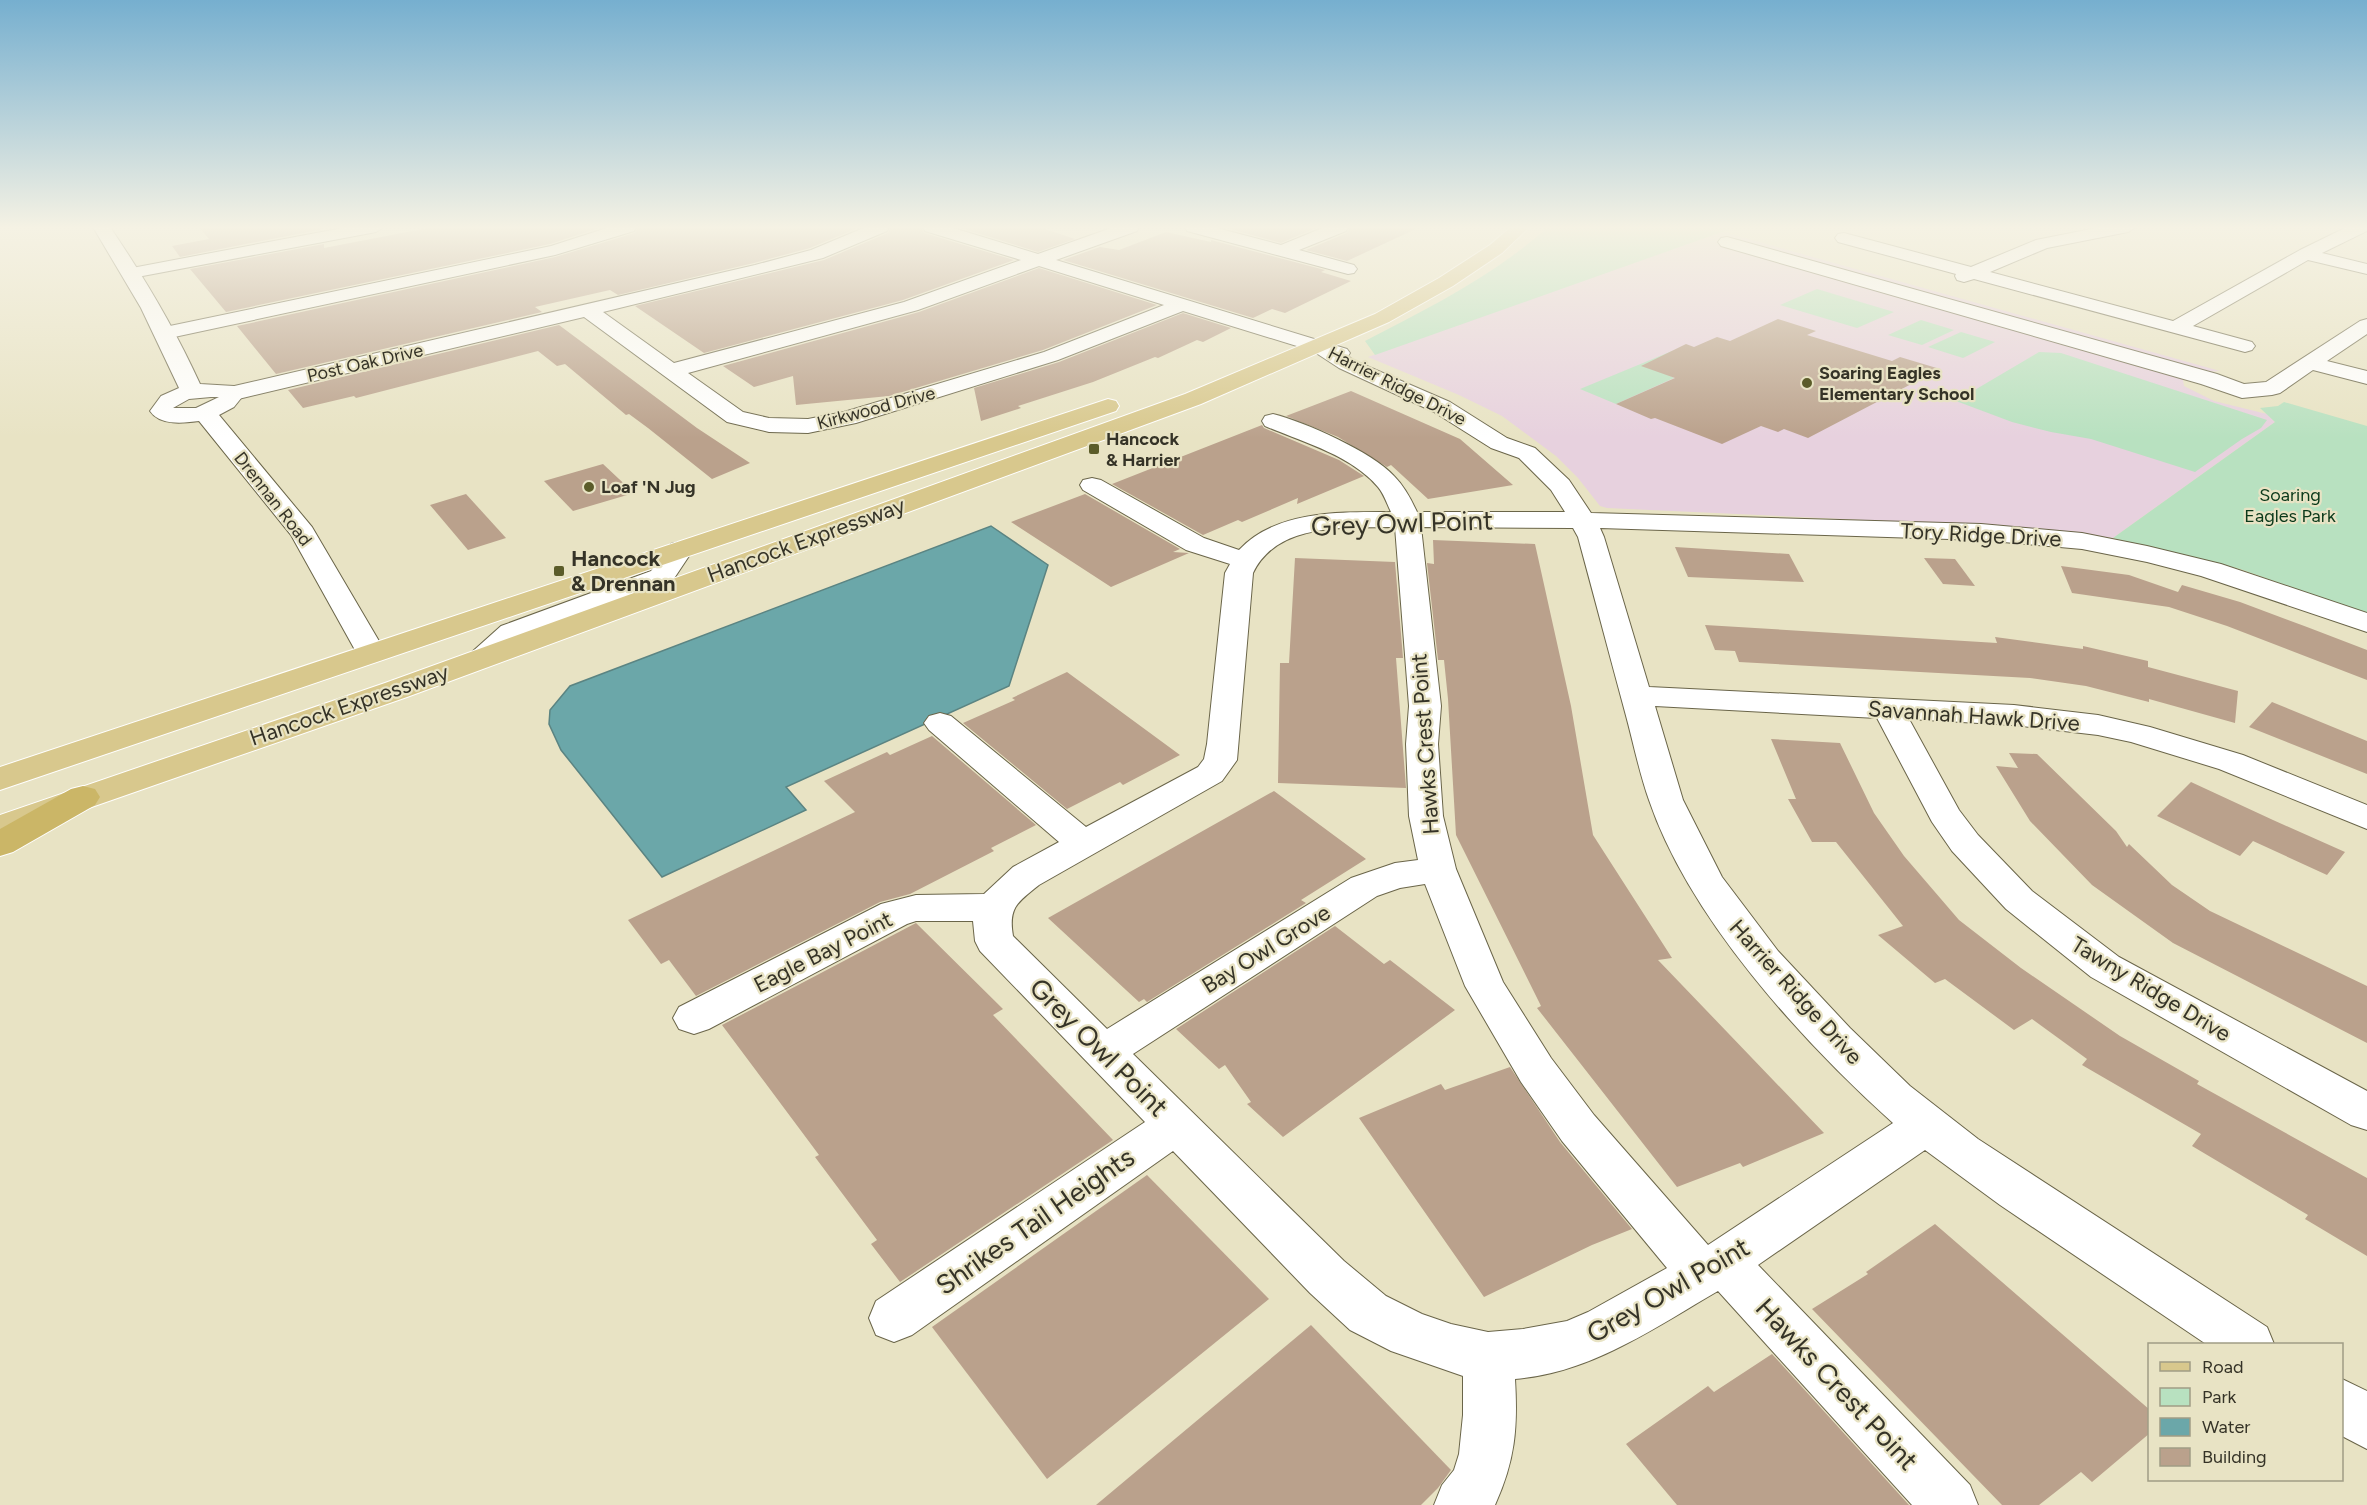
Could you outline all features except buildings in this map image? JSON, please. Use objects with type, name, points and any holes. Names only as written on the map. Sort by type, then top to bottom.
[{"type":"highway","points":[[0,844],[84,796]]},
{"type":"main road","name":"Hancock Expressway","points":[[0,779],[1178,382],[1410,303],[1419,297]]},
{"type":"main road","name":"Hancock Expressway","points":[[0,826],[478,660],[1182,403],[1309,337]]},
{"type":"street","name":"Drennan Road","points":[[145,297],[198,402],[303,534],[371,653]]},
{"type":"street","points":[[165,333],[333,297]]},
{"type":"street","name":"Post Oak Drive","points":[[198,402],[220,390],[230,394],[646,297]]},
{"type":"street","points":[[670,371],[888,313],[933,297]]},
{"type":"street","name":"Harrier Ridge Drive","points":[[1162,297],[1309,337],[1346,364],[1442,407],[1499,443],[1527,453],[1560,486],[1591,537],[1666,800],[1676,827],[1697,868],[1720,905],[1755,953],[1850,1055],[1926,1125],[2002,1181],[2247,1343]]},
{"type":"street","points":[[1922,297],[2209,379],[2242,392],[2272,388],[2367,325]]},
{"type":"street","points":[[2063,297],[2245,346]]},
{"type":"street","points":[[2175,327],[2228,297]]},
{"type":"street","name":"Kirkwood Drive","points":[[588,311],[735,417],[781,432],[848,418],[1051,356],[1184,304]]},
{"type":"street","points":[[2311,363],[2367,378]]},
{"type":"street","name":"Hawks Crest Point","points":[[1273,421],[1349,456],[1376,472],[1388,483],[1407,519],[1425,706],[1422,744],[1426,816],[1437,869],[1485,986],[1536,1070],[1578,1128],[1622,1182],[1713,1268],[1950,1505]]},
{"type":"street","points":[[994,907],[1006,892],[1026,876],[1210,774],[1220,760],[1239,573],[1243,560],[1195,544],[1092,485]]},
{"type":"street","name":"Grey Owl Point","points":[[1243,560],[1266,540],[1304,525],[1350,520],[1582,519]]},
{"type":"street","name":"Tory Ridge Drive","points":[[1582,519],[1665,520],[2010,534],[2079,541],[2216,570],[2367,623]]},
{"type":"street","points":[[478,660],[511,632],[661,578],[680,550]]},
{"type":"street","name":"Savannah Hawk Drive","points":[[1637,696],[2024,715],[2098,725],[2159,740],[2231,762],[2367,818]]},
{"type":"street","name":"Tawny Ridge Drive","points":[[1888,709],[1944,814],[1965,843],[2019,900],[2105,967],[2367,1112]]},
{"type":"street","points":[[940,723],[1084,844]]},
{"type":"street","name":"Bay Owl Grove","points":[[1103,1052],[1364,887],[1395,876],[1437,869]]},
{"type":"street","name":"Grey Owl Point","points":[[994,907],[991,922],[994,940],[1328,1277],[1368,1313],[1409,1334],[1451,1349],[1488,1356],[1523,1354],[1569,1344],[1606,1329],[1713,1268],[1926,1125]]},
{"type":"street","name":"Eagle Bay Point","points":[[694,1018],[894,914],[927,908],[994,907]]},
{"type":"street","name":"Shrikes Tail Heights","points":[[894,1318],[1176,1125]]},
{"type":"street","points":[[1462,1505],[1469,1498],[1483,1467],[1489,1424],[1488,1356]]},
{"type":"street","points":[[2343,1407],[2367,1422]]},
{"type":"shaded area","name":"Soaring Eagles Elementary School","points":[[1535,297],[1957,297],[2220,371],[2193,373],[2183,380],[2184,386],[2214,401],[2267,414],[2275,422],[2113,538],[2014,527],[1607,508],[1600,506],[1578,478],[1556,456],[1502,416],[1459,395],[1368,357]]},
{"type":"green space","points":[[1447,297],[1538,297],[1375,355],[1365,341]]},
{"type":"green space","points":[[1798,297],[1845,297],[1894,312],[1857,328],[1780,305]]},
{"type":"green space","points":[[1921,320],[1954,330],[1922,345],[1888,335]]},
{"type":"green space","points":[[1961,332],[1995,342],[1963,358],[1928,347]]},
{"type":"green space","points":[[1672,351],[1669,375],[1674,378],[1616,404],[1580,389]]},
{"type":"green space","points":[[2039,352],[2061,353],[2267,420],[2261,428],[2195,472],[2091,439],[2012,422],[1956,401]]},
{"type":"green space","name":"Soaring Eagles Park","points":[[2284,402],[2367,426],[2367,614],[2240,569],[2113,538],[2275,422],[2260,408],[2278,406]]},
{"type":"water","points":[[991,526],[1048,565],[1009,686],[786,787],[806,810],[662,877],[561,750],[549,724],[550,710],[570,686]]},
{"type":"place","name":"Soaring Eagles Elementary School","points":[[1807,383]]},
{"type":"place","name":"Hancock & Harrier","points":[[1094,449]]},
{"type":"place","name":"Loaf 'N Jug","points":[[589,487]]},
{"type":"place","name":"Hancock & Drennan","points":[[559,571]]}]
